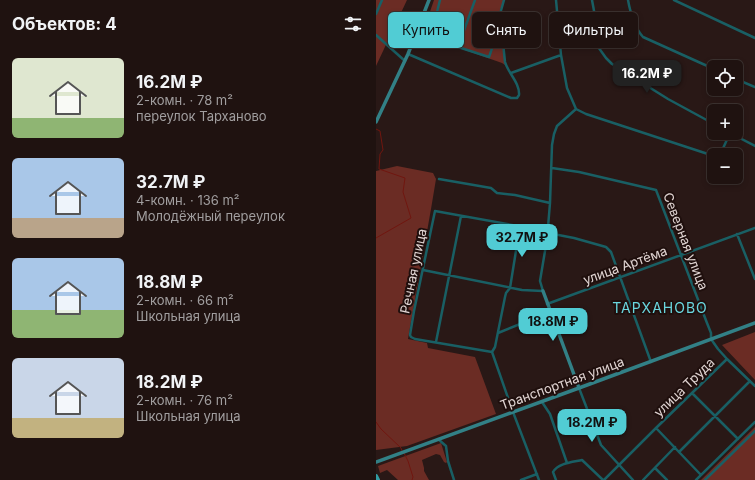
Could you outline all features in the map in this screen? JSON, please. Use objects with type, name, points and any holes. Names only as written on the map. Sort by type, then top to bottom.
[{"type":"main road","points":[[376,476],[378,480]]},
{"type":"street","points":[[376,14],[382,0]]},
{"type":"street","points":[[424,12],[429,0]]},
{"type":"street","points":[[437,12],[440,0]]},
{"type":"street","points":[[464,30],[475,0]]},
{"type":"street","points":[[501,12],[504,0]]},
{"type":"street","points":[[556,0],[557,12]]},
{"type":"street","points":[[592,0],[594,12]]},
{"type":"street","points":[[628,0],[638,30],[643,37],[707,66]]},
{"type":"street","points":[[674,0],[755,38]]},
{"type":"street","points":[[376,35],[405,61]]},
{"type":"street","points":[[376,122],[410,48]]},
{"type":"street","points":[[461,48],[489,57],[492,48]]},
{"type":"street","points":[[408,54],[511,98],[517,98],[520,93],[519,89],[511,73],[506,68],[504,48]]},
{"type":"street","points":[[560,48],[560,55],[567,88],[576,109],[586,114],[707,154]]},
{"type":"street","points":[[599,48],[612,64],[668,99],[707,120]]},
{"type":"street","points":[[511,73],[560,55]]},
{"type":"street","points":[[743,82],[755,87]]},
{"type":"street","points":[[576,109],[557,126],[554,134],[552,145],[548,233],[540,281],[547,304],[601,445],[633,480]]},
{"type":"street","points":[[743,140],[755,146]]},
{"type":"street","name":"Северная улица","points":[[552,168],[579,172],[656,190],[707,323],[711,339],[718,350],[755,386]]},
{"type":"street","points":[[439,179],[491,188],[497,193],[515,195],[550,203]]},
{"type":"street","name":"Речная улица","points":[[436,342],[415,339],[410,335],[422,270],[435,211],[461,216]]},
{"type":"street","points":[[492,352],[436,342],[461,216],[546,231],[548,233],[606,246],[611,252],[651,362]]},
{"type":"street","points":[[520,226],[510,288],[506,293],[498,333],[492,352],[539,480]]},
{"type":"street","name":"улица Артёма","points":[[547,304],[755,228]]},
{"type":"street","points":[[737,234],[755,279]]},
{"type":"street","points":[[422,270],[510,288],[543,291]]},
{"type":"street","points":[[498,333],[550,312]]},
{"type":"street","name":"Транспортная улица","points":[[376,462],[755,323]]},
{"type":"street","name":"улица Труда","points":[[604,480],[727,359]]},
{"type":"street","points":[[679,452],[750,381]]},
{"type":"street","points":[[692,393],[738,439]]},
{"type":"street","points":[[542,402],[550,414],[567,463]]},
{"type":"street","points":[[696,480],[755,422]]},
{"type":"street","points":[[656,428],[701,475]]},
{"type":"street","points":[[705,480],[755,431]]},
{"type":"street","points":[[438,439],[446,446],[448,460],[454,480]]},
{"type":"street","points":[[643,480],[675,448]]},
{"type":"street","points":[[556,480],[553,472],[557,467],[582,460],[604,480]]},
{"type":"street","points":[[655,468],[667,480]]},
{"type":"street","points":[[521,480],[537,474]]},
{"type":"shaded area","points":[[376,0],[407,0],[401,12],[388,12],[388,40],[376,66]]},
{"type":"shaded area","points":[[434,0],[504,0],[499,12],[472,12],[472,48],[503,48],[505,65],[459,48],[464,48],[464,12],[430,12]]},
{"type":"shaded area","points":[[397,166],[433,173],[436,179],[408,339],[427,343],[428,348],[475,357],[496,414],[407,446],[376,450],[376,171]]},
{"type":"shaded area","points":[[755,332],[755,380],[722,345]]},
{"type":"shaded area","points":[[755,427],[755,480],[701,480]]},
{"type":"shaded area","points":[[441,443],[447,462],[446,463],[440,455],[436,454],[422,460],[424,471],[429,480],[398,480],[387,470],[380,473],[378,466]]},
{"type":"waterway","points":[[376,129],[380,131],[383,150],[380,154],[379,169],[405,178],[403,192],[411,218],[376,238]]},
{"type":"waterway","points":[[376,422],[381,429],[401,448],[402,451]]},
{"type":"waterway","points":[[404,453],[413,477],[412,480]]},
{"type":"district","name":"ТАРХАНОВО","points":[[660,308]]}]
